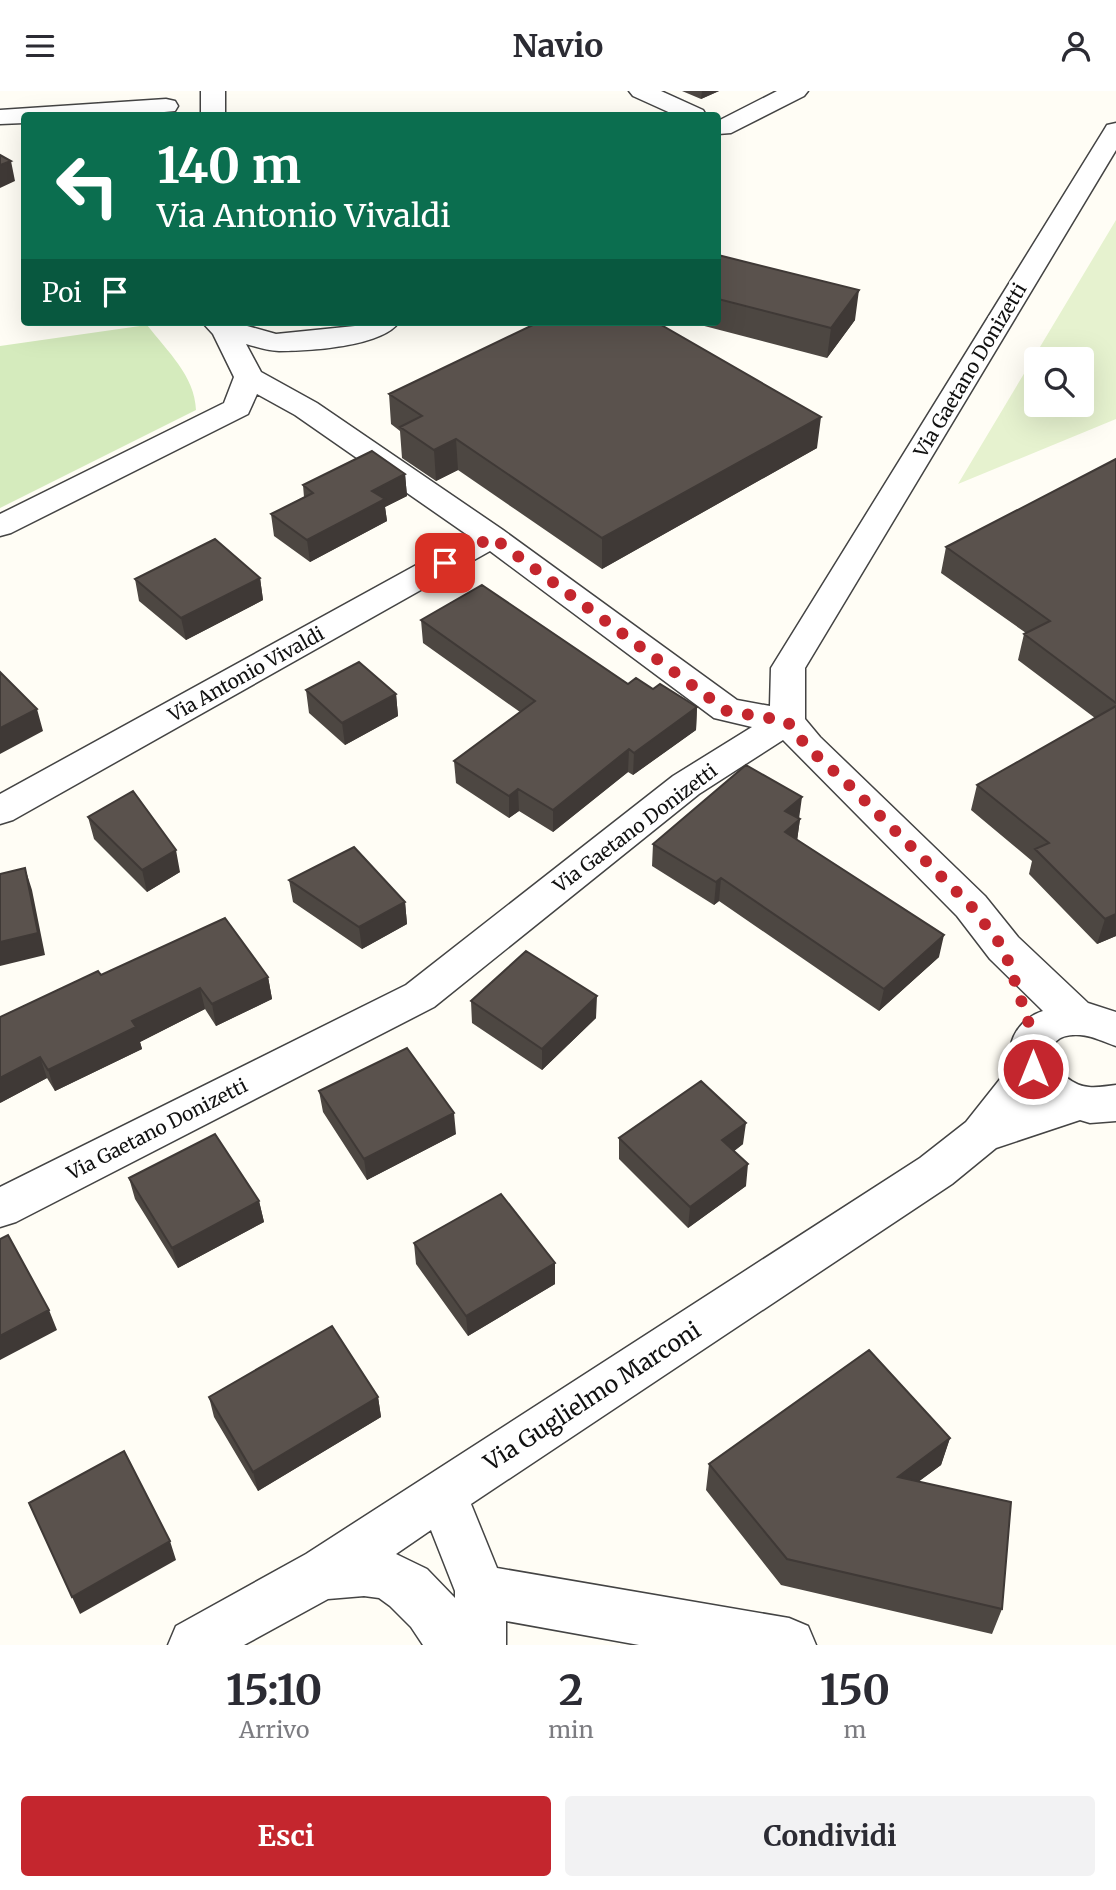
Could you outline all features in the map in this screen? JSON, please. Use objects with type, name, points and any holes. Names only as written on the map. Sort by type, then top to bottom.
[{"type":"street","points":[[213,91],[213,112]]},
{"type":"street","points":[[641,91],[687,112]]},
{"type":"street","points":[[723,135],[796,91]]},
{"type":"street","points":[[50,112],[170,100]]},
{"type":"street","points":[[0,117],[21,115]]},
{"type":"street","name":"Via Gaetano Donizetti","points":[[0,1208],[420,996],[686,785],[787,721],[788,668],[1116,130]]},
{"type":"street","points":[[220,326],[276,343],[361,334],[377,326]]},
{"type":"street","points":[[220,326],[249,377],[306,409],[492,537],[727,711],[787,721],[807,747],[855,790],[971,906],[1004,949],[1077,1018],[1095,1021],[1116,1031]]},
{"type":"street","points":[[0,526],[237,408],[249,377]]},
{"type":"street","name":"Via Antonio Vivaldi","points":[[0,811],[492,537]]},
{"type":"street","points":[[1004,949],[1033,1054]]},
{"type":"street","name":"Via Guglielmo Marconi","points":[[195,1645],[321,1574],[936,1171],[981,1135],[1033,1054],[1044,1027],[1059,1020],[1077,1018]]},
{"type":"street","name":"Via Guglielmo Marconi","points":[[1033,1054],[1051,1090],[1096,1104]]},
{"type":"street","name":"Via Guglielmo Marconi","points":[[981,1135],[1096,1104]]},
{"type":"street","points":[[441,1493],[481,1591],[479,1645]]},
{"type":"street","points":[[321,1574],[372,1571],[402,1583],[424,1603],[447,1633],[452,1645]]},
{"type":"street","points":[[481,1591],[789,1645]]},
{"type":"green space","points":[[1116,220],[1116,419],[958,484],[1024,374],[1024,417],[1094,417],[1094,347],[1040,347]]},
{"type":"green space","points":[[148,326],[185,375],[191,386],[196,410],[0,508],[0,346]]},
{"type":"building","points":[[0,155],[11,161],[0,165]]},
{"type":"building","points":[[721,256],[859,290],[831,328],[721,300]]},
{"type":"building","points":[[531,326],[663,326],[821,417],[602,538],[456,439],[434,450],[400,427],[422,416],[389,394]]},
{"type":"building","points":[[372,451],[405,474],[372,491],[385,499],[307,540],[271,514],[313,493],[303,485]]},
{"type":"building","points":[[1116,459],[1116,703],[1024,634],[1050,621],[946,547]]},
{"type":"building","points":[[215,539],[260,578],[181,618],[135,579]]},
{"type":"building","points":[[482,585],[628,684],[636,678],[653,689],[660,684],[697,707],[634,753],[629,749],[553,810],[518,789],[509,796],[454,761],[535,701],[421,620]]},
{"type":"building","points":[[359,662],[396,694],[342,723],[306,690]]},
{"type":"building","points":[[0,672],[37,709],[0,728]]},
{"type":"building","points":[[1116,706],[1116,914],[1105,919],[1035,849],[1049,843],[977,785]]},
{"type":"building","points":[[746,765],[802,797],[785,811],[800,819],[785,832],[944,935],[884,989],[721,878],[716,882],[653,844]]},
{"type":"building","points":[[133,791],[176,850],[142,870],[88,817]]},
{"type":"building","points":[[354,847],[405,902],[359,927],[289,880]]},
{"type":"building","points":[[25,868],[38,933],[0,942],[0,874]]},
{"type":"building","points":[[225,918],[268,977],[212,1004],[200,988],[132,1021],[136,1027],[48,1070],[40,1057],[0,1078],[0,1017],[98,971],[101,975]]},
{"type":"building","points":[[526,951],[597,996],[542,1049],[471,1001]]},
{"type":"building","points":[[407,1048],[454,1113],[364,1159],[319,1091]]},
{"type":"building","points":[[701,1081],[746,1123],[722,1140],[748,1164],[690,1207],[619,1138]]},
{"type":"building","points":[[215,1134],[259,1201],[172,1248],[129,1178]]},
{"type":"building","points":[[501,1194],[555,1263],[466,1316],[414,1243]]},
{"type":"building","points":[[8,1235],[49,1310],[0,1336],[0,1239]]},
{"type":"building","points":[[332,1326],[378,1397],[253,1472],[209,1397]]},
{"type":"building","points":[[869,1350],[950,1438],[898,1477],[1011,1502],[1002,1609],[787,1559],[709,1464]]},
{"type":"building","points":[[124,1451],[170,1541],[72,1597],[29,1503]]},
{"type":"route","points":[[445,563],[492,537],[727,711],[787,721],[807,747],[971,906],[1004,949],[1034,1039],[1030,1053],[1033,1069]]}]
